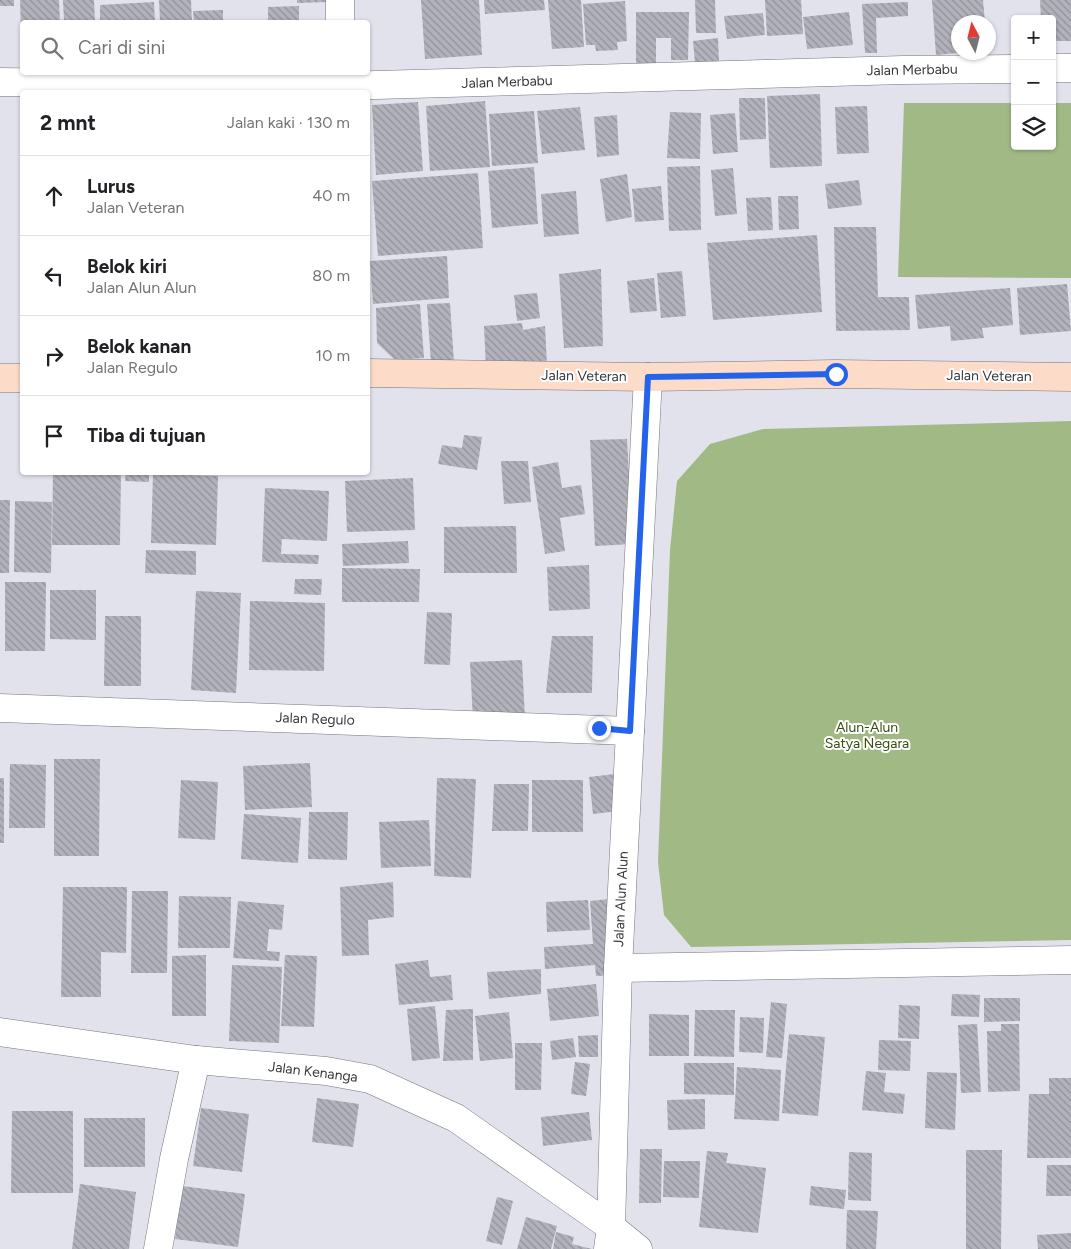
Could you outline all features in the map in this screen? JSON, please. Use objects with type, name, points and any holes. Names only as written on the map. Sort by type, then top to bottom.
[{"type":"main road","name":"Jalan Veteran","points":[[370,373],[648,377],[836,374],[1071,376]]},
{"type":"main road","points":[[0,378],[20,378]]},
{"type":"street","points":[[340,0],[340,20]]},
{"type":"street","points":[[1056,68],[1071,68]]},
{"type":"street","name":"Jalan Merbabu","points":[[0,82],[341,84],[1011,69]]},
{"type":"street","name":"Jalan Alun Alun","points":[[610,1238],[618,968],[648,377]]},
{"type":"street","name":"Jalan Regulo","points":[[0,708],[630,731]]},
{"type":"street","points":[[618,968],[1071,960]]},
{"type":"street","name":"Jalan Kenanga","points":[[0,1032],[196,1060],[326,1071],[370,1079],[456,1118],[610,1238],[638,1249]]},
{"type":"street","points":[[158,1249],[196,1060]]},
{"type":"green space","points":[[904,103],[1011,103],[1011,150],[1056,150],[1056,103],[1071,103],[1071,278],[898,277]]},
{"type":"green space","name":"Alun-Alun Satya Negara","points":[[1071,421],[1071,940],[691,947],[664,915],[658,862],[670,550],[677,481],[710,444],[763,429]]},
{"type":"building","points":[[0,0],[14,0],[14,6],[0,6]]},
{"type":"building","points":[[20,0],[59,0],[60,20],[21,20]]},
{"type":"building","points":[[63,0],[94,0],[95,20],[64,20]]},
{"type":"building","points":[[159,0],[191,0],[192,20],[160,20]]},
{"type":"building","points":[[297,0],[327,0],[327,2],[297,3]]},
{"type":"building","points":[[421,0],[479,0],[482,55],[425,59]]},
{"type":"building","points":[[484,0],[544,0],[545,10],[485,14]]},
{"type":"building","points":[[548,0],[581,0],[584,47],[552,49]]},
{"type":"building","points":[[695,0],[715,0],[716,33],[696,33]]},
{"type":"building","points":[[765,0],[801,0],[803,34],[767,36]]},
{"type":"building","points":[[932,0],[983,0],[984,15],[951,15],[951,54],[936,55]]},
{"type":"building","points":[[1040,0],[1071,0],[1071,41],[1056,41],[1056,15],[1041,15]]},
{"type":"building","points":[[625,1],[627,41],[617,42],[618,50],[596,51],[595,45],[586,45],[583,4]]},
{"type":"building","points":[[154,2],[155,20],[100,20],[100,5]]},
{"type":"building","points":[[908,2],[908,16],[876,18],[877,53],[865,53],[862,4]]},
{"type":"building","points":[[299,6],[299,20],[268,20],[268,7]]},
{"type":"building","points":[[223,10],[223,20],[194,20],[193,11]]},
{"type":"building","points":[[636,12],[689,12],[688,60],[671,60],[671,38],[656,38],[656,63],[636,64]]},
{"type":"building","points":[[849,12],[853,45],[807,49],[803,17]]},
{"type":"building","points":[[763,13],[765,35],[727,39],[724,16]]},
{"type":"building","points":[[718,38],[719,61],[695,63],[693,41]]},
{"type":"building","points":[[820,94],[822,166],[770,168],[767,96]]},
{"type":"building","points":[[739,98],[765,98],[766,139],[740,140]]},
{"type":"building","points":[[485,101],[490,167],[430,171],[426,106]]},
{"type":"building","points":[[418,102],[423,171],[376,175],[372,105]]},
{"type":"building","points":[[867,106],[869,153],[837,154],[835,107]]},
{"type":"building","points":[[580,107],[585,150],[542,154],[537,111]]},
{"type":"building","points":[[534,111],[538,163],[492,166],[489,114]]},
{"type":"building","points":[[670,112],[701,113],[700,159],[667,158]]},
{"type":"building","points":[[735,113],[738,152],[713,154],[710,115]]},
{"type":"building","points":[[617,115],[619,155],[597,157],[594,117]]},
{"type":"building","points":[[700,166],[701,230],[669,231],[667,167]]},
{"type":"building","points":[[534,167],[538,224],[492,228],[488,171]]},
{"type":"building","points":[[733,168],[737,214],[715,216],[711,170]]},
{"type":"building","points":[[478,173],[483,248],[378,256],[372,181]]},
{"type":"building","points":[[627,174],[632,217],[606,222],[600,179]]},
{"type":"building","points":[[859,180],[862,205],[828,209],[825,184]]},
{"type":"building","points":[[661,186],[664,220],[635,222],[632,189]]},
{"type":"building","points":[[576,191],[579,234],[544,237],[541,194]]},
{"type":"building","points":[[778,196],[798,196],[799,229],[779,230]]},
{"type":"building","points":[[771,197],[773,230],[748,231],[746,198]]},
{"type":"building","points":[[834,227],[876,227],[878,297],[909,297],[910,330],[836,331]]},
{"type":"building","points":[[817,235],[822,312],[713,320],[707,243]]},
{"type":"building","points":[[447,256],[449,298],[373,304],[370,261]]},
{"type":"building","points":[[601,269],[603,346],[564,348],[559,274]]},
{"type":"building","points":[[682,271],[686,316],[661,318],[657,273]]},
{"type":"building","points":[[654,278],[657,311],[630,313],[627,281]]},
{"type":"building","points":[[1067,284],[1071,331],[1020,335],[1017,288]]},
{"type":"building","points":[[1010,288],[1013,325],[982,328],[984,338],[951,341],[950,326],[918,329],[915,295]]},
{"type":"building","points":[[537,293],[540,318],[517,321],[514,295]]},
{"type":"building","points":[[450,303],[454,363],[431,364],[427,304]]},
{"type":"building","points":[[420,304],[424,358],[395,360],[377,343],[376,308]]},
{"type":"building","points":[[522,323],[523,330],[545,326],[547,365],[486,369],[484,326]]},
{"type":"building","points":[[464,435],[482,437],[477,470],[438,464],[442,445],[462,448]]},
{"type":"building","points":[[627,439],[633,544],[595,546],[590,440]]},
{"type":"building","points":[[501,461],[528,461],[531,502],[504,504]]},
{"type":"building","points":[[558,462],[562,488],[581,485],[585,514],[560,518],[565,551],[545,554],[532,467]]},
{"type":"building","points":[[53,475],[121,475],[120,545],[52,545]]},
{"type":"building","points":[[126,475],[149,475],[149,482],[125,481]]},
{"type":"building","points":[[153,475],[218,476],[216,545],[151,543]]},
{"type":"building","points":[[413,478],[415,530],[347,532],[345,481]]},
{"type":"building","points":[[265,488],[329,491],[327,541],[282,539],[281,554],[319,555],[318,564],[262,562]]},
{"type":"building","points":[[0,500],[10,500],[9,573],[0,573]]},
{"type":"building","points":[[15,501],[52,502],[51,573],[14,572]]},
{"type":"building","points":[[516,526],[517,573],[444,573],[444,527]]},
{"type":"building","points":[[408,541],[409,563],[343,566],[342,544]]},
{"type":"building","points":[[146,550],[196,551],[196,575],[145,573]]},
{"type":"building","points":[[589,565],[590,609],[549,611],[547,567]]},
{"type":"building","points":[[342,568],[420,569],[419,602],[342,602]]},
{"type":"building","points":[[295,579],[322,579],[321,595],[294,594]]},
{"type":"building","points":[[5,582],[46,582],[45,651],[5,651]]},
{"type":"building","points":[[50,590],[96,590],[96,640],[50,639]]},
{"type":"building","points":[[196,591],[241,593],[236,693],[191,690]]},
{"type":"building","points":[[250,601],[325,603],[324,671],[249,670]]},
{"type":"building","points":[[427,612],[452,613],[450,665],[424,664]]},
{"type":"building","points":[[105,616],[141,616],[141,686],[104,686]]},
{"type":"building","points":[[552,636],[593,636],[592,693],[546,693]]},
{"type":"building","points":[[522,660],[525,719],[473,721],[470,662]]},
{"type":"building","points":[[54,759],[100,759],[99,856],[54,856]]},
{"type":"building","points":[[310,763],[312,807],[245,810],[243,766]]},
{"type":"building","points":[[10,764],[46,765],[45,828],[9,828]]},
{"type":"building","points":[[615,774],[619,811],[593,814],[589,777]]},
{"type":"building","points":[[0,778],[4,778],[4,843],[0,843]]},
{"type":"building","points":[[437,778],[476,779],[471,878],[434,876]]},
{"type":"building","points":[[181,780],[218,782],[215,840],[178,838]]},
{"type":"building","points":[[532,780],[583,780],[583,832],[532,832]]},
{"type":"building","points":[[494,784],[529,784],[528,831],[492,831]]},
{"type":"building","points":[[309,812],[348,812],[347,860],[308,859]]},
{"type":"building","points":[[244,814],[301,818],[298,863],[241,859]]},
{"type":"building","points":[[429,820],[431,866],[381,868],[379,822]]},
{"type":"building","points":[[393,882],[394,917],[368,920],[369,955],[342,956],[340,887]]},
{"type":"building","points":[[63,887],[127,887],[126,953],[101,952],[101,997],[61,997]]},
{"type":"building","points":[[132,891],[168,891],[167,973],[131,973]]},
{"type":"building","points":[[179,896],[231,897],[230,948],[178,948]]},
{"type":"building","points":[[609,899],[615,975],[596,976],[595,965],[545,969],[544,947],[593,944],[590,901]]},
{"type":"building","points":[[588,900],[590,930],[547,932],[546,902]]},
{"type":"building","points":[[238,901],[284,905],[282,930],[269,929],[267,951],[280,952],[279,961],[233,958]]},
{"type":"building","points":[[206,955],[206,1016],[172,1016],[172,956]]},
{"type":"building","points":[[285,955],[317,956],[314,1027],[281,1026]]},
{"type":"building","points":[[428,960],[430,977],[451,975],[453,1000],[399,1005],[395,964]]},
{"type":"building","points":[[232,965],[282,967],[279,1043],[229,1041]]},
{"type":"building","points":[[541,969],[541,994],[489,999],[487,972]]},
{"type":"building","points":[[596,984],[599,1016],[550,1021],[547,989]]},
{"type":"building","points":[[952,994],[980,995],[979,1017],[951,1016]]},
{"type":"building","points":[[984,998],[1020,998],[1020,1021],[984,1022]]},
{"type":"building","points":[[771,1002],[787,1004],[782,1058],[766,1057]]},
{"type":"building","points":[[899,1005],[920,1006],[919,1039],[898,1038]]},
{"type":"building","points":[[435,1006],[440,1058],[412,1061],[407,1009]]},
{"type":"building","points":[[473,1009],[473,1060],[443,1061],[446,1010]]},
{"type":"building","points":[[695,1010],[735,1010],[734,1057],[694,1056]]},
{"type":"building","points":[[509,1012],[513,1058],[480,1061],[475,1016]]},
{"type":"building","points":[[649,1014],[689,1015],[689,1056],[649,1056]]},
{"type":"building","points":[[740,1017],[764,1018],[763,1053],[739,1052]]},
{"type":"building","points":[[977,1024],[981,1092],[961,1093],[958,1025]]},
{"type":"building","points":[[1001,1024],[1019,1024],[1020,1091],[988,1092],[987,1031],[1001,1031]]},
{"type":"building","points":[[789,1034],[825,1037],[818,1116],[782,1113]]},
{"type":"building","points":[[598,1035],[598,1057],[579,1057],[578,1036]]},
{"type":"building","points":[[573,1038],[576,1057],[552,1060],[550,1041]]},
{"type":"building","points":[[879,1040],[911,1041],[910,1071],[878,1070]]},
{"type":"building","points":[[515,1043],[542,1043],[541,1090],[515,1090]]},
{"type":"building","points":[[575,1062],[590,1064],[586,1096],[571,1094]]},
{"type":"building","points":[[684,1063],[734,1063],[734,1095],[684,1094]]},
{"type":"building","points":[[737,1067],[781,1070],[779,1121],[734,1119]]},
{"type":"building","points":[[866,1071],[886,1073],[884,1092],[905,1094],[903,1114],[862,1110]]},
{"type":"building","points":[[927,1072],[957,1073],[955,1130],[925,1128]]},
{"type":"building","points":[[1049,1078],[1071,1078],[1071,1158],[1027,1158],[1029,1094],[1049,1094]]},
{"type":"building","points":[[317,1098],[359,1104],[353,1147],[312,1142]]},
{"type":"building","points":[[705,1099],[705,1129],[668,1130],[667,1100]]},
{"type":"building","points":[[201,1108],[249,1114],[242,1172],[193,1166]]},
{"type":"building","points":[[12,1111],[73,1111],[73,1193],[11,1193]]},
{"type":"building","points":[[589,1112],[592,1140],[543,1146],[541,1117]]},
{"type":"building","points":[[84,1118],[145,1118],[145,1167],[84,1167]]},
{"type":"building","points":[[640,1149],[662,1149],[661,1203],[639,1203]]},
{"type":"building","points":[[966,1150],[1002,1150],[1001,1249],[966,1249]]},
{"type":"building","points":[[707,1151],[728,1153],[726,1163],[766,1168],[758,1233],[699,1227]]},
{"type":"building","points":[[849,1152],[872,1153],[871,1201],[848,1200]]},
{"type":"building","points":[[664,1161],[700,1161],[699,1198],[663,1197]]},
{"type":"building","points":[[1047,1165],[1071,1165],[1071,1196],[1046,1196]]},
{"type":"building","points":[[80,1184],[136,1192],[129,1249],[72,1249]]},
{"type":"building","points":[[182,1186],[245,1194],[238,1247],[175,1239]]},
{"type":"building","points":[[811,1186],[846,1190],[844,1209],[809,1205]]},
{"type":"building","points":[[497,1197],[513,1201],[502,1245],[486,1241]]},
{"type":"building","points":[[847,1210],[878,1211],[876,1249],[846,1249]]},
{"type":"building","points":[[526,1217],[557,1226],[551,1249],[517,1249]]},
{"type":"building","points":[[556,1232],[574,1237],[572,1244],[592,1249],[553,1249]]},
{"type":"building","points":[[1071,1233],[1071,1249],[1038,1249],[1037,1235]]},
{"type":"route","points":[[599,728],[630,731],[648,377],[836,374]]}]
